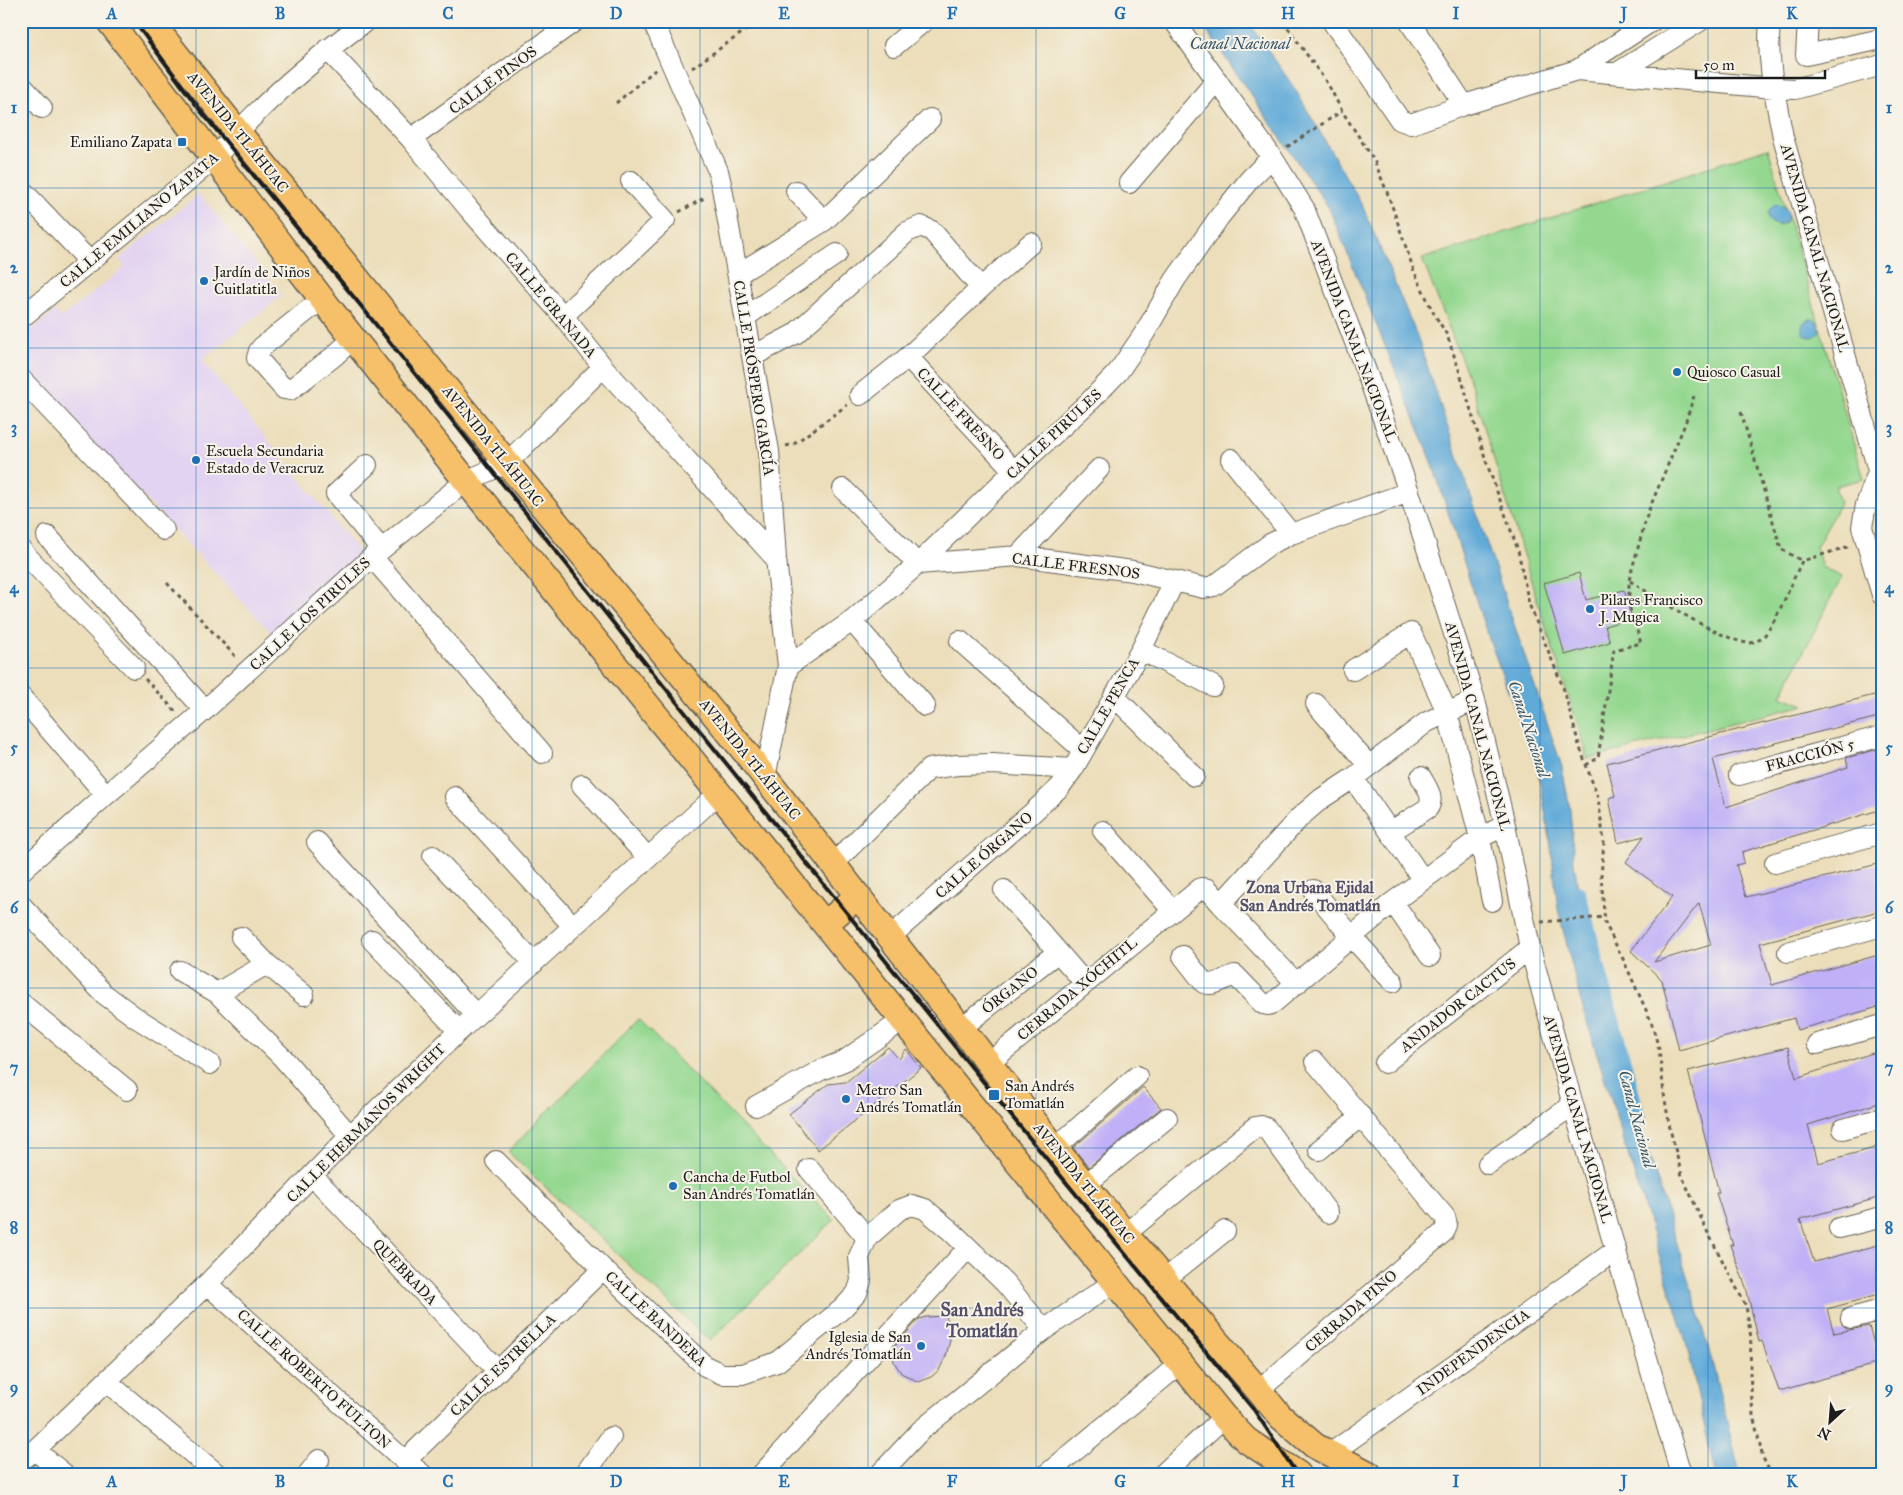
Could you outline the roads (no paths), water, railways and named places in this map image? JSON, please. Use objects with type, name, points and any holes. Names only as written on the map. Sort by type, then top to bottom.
[{"type":"main road","points":[[109,21],[322,299],[466,480],[1224,1417],[1246,1440],[1298,1474]]},
{"type":"main road","name":"AVENIDA TLÁHUAC","points":[[150,21],[507,463],[765,777],[1055,1148],[1125,1234],[1269,1405],[1294,1430],[1315,1446],[1369,1474]]},
{"type":"main road","points":[[824,924],[858,896]]},
{"type":"street","name":"CALLE EMILIANO ZAPATA","points":[[21,318],[215,158],[237,131],[327,50],[366,21]]},
{"type":"street","name":"CALLE PINOS","points":[[411,139],[575,21]]},
{"type":"street","name":"CALLE PRÓSPERO GARCÍA","points":[[653,21],[718,171],[769,451],[776,559],[788,666],[765,777]]},
{"type":"street","points":[[894,46],[924,21]]},
{"type":"street","name":"AVENIDA CANAL NACIONAL","points":[[1174,21],[1217,80],[1278,153],[1304,208],[1369,379],[1409,492],[1475,700],[1505,825],[1530,948],[1573,1105],[1681,1474]]},
{"type":"street","points":[[1332,21],[1400,120],[1411,124],[1464,104],[1577,70],[1652,21]]},
{"type":"street","points":[[1409,21],[1464,104]]},
{"type":"street","points":[[1617,73],[1700,21]]},
{"type":"street","name":"AVENIDA CANAL NACIONAL","points":[[1770,21],[1768,35],[1774,88],[1783,137],[1880,478],[1866,505],[1862,527],[1882,595]]},
{"type":"street","points":[[1808,21],[1806,55],[1882,39]]},
{"type":"street","name":"CALLE GRANADA","points":[[327,50],[411,139],[469,209],[563,316],[603,367],[776,559]]},
{"type":"street","points":[[1577,70],[1795,89],[1882,65]]},
{"type":"street","points":[[1130,183],[1217,80]]},
{"type":"street","points":[[21,85],[42,108]]},
{"type":"street","points":[[738,274],[824,221],[930,119]]},
{"type":"street","name":"CALLE PIRULES","points":[[788,666],[852,621],[918,564],[1090,401],[1118,372],[1144,334],[1175,280],[1220,216],[1250,179],[1278,153]]},
{"type":"street","points":[[563,316],[665,220],[632,181]]},
{"type":"street","points":[[21,189],[90,262]]},
{"type":"street","points":[[796,191],[824,221]]},
{"type":"street","points":[[753,356],[795,334],[907,232],[921,226],[932,231],[981,288]]},
{"type":"street","points":[[860,395],[908,357],[1031,243]]},
{"type":"street","points":[[745,317],[837,254]]},
{"type":"street","points":[[322,299],[262,347],[257,358],[284,389],[290,390],[333,357],[354,338]]},
{"type":"street","name":"CALLE FRESNO","points":[[908,357],[1014,471]]},
{"type":"street","name":"CALLE LOS PIRULES","points":[[21,871],[205,710],[376,553],[466,480],[507,463],[603,367]]},
{"type":"street","points":[[21,379],[164,530]]},
{"type":"street","points":[[1231,460],[1291,534]]},
{"type":"street","points":[[368,466],[336,494],[376,553],[542,753]]},
{"type":"street","points":[[1018,556],[1099,469]]},
{"type":"street","points":[[843,490],[918,564]]},
{"type":"street","name":"CALLE FRESNOS","points":[[918,564],[1018,556],[1133,571],[1204,588],[1214,586],[1270,544],[1291,534],[1409,492]]},
{"type":"street","points":[[47,536],[205,710]]},
{"type":"street","points":[[21,550],[134,668]]},
{"type":"street","name":"CALLE PENCA","points":[[833,864],[929,769],[957,765],[993,764],[1073,769],[1141,650],[1174,582]]},
{"type":"street","points":[[852,621],[926,706]]},
{"type":"street","points":[[1353,670],[1411,633],[1447,712],[1480,838],[1492,901]]},
{"type":"street","points":[[960,641],[1084,750]]},
{"type":"street","points":[[1141,650],[1213,686]]},
{"type":"street","points":[[1114,696],[1194,776]]},
{"type":"street","points":[[21,697],[106,795]]},
{"type":"street","points":[[1297,984],[1221,904],[1300,817],[1321,799],[1353,778],[1427,722],[1475,700]]},
{"type":"street","points":[[1316,704],[1369,766]]},
{"type":"street","name":"FRACCIÓN 5","points":[[1738,775],[1882,736]]},
{"type":"street","name":"CALLE ÓRGANO","points":[[891,936],[1031,814],[1060,787],[1073,769]]},
{"type":"street","points":[[1390,832],[1428,808],[1431,803],[1432,798],[1421,777]]},
{"type":"street","points":[[1353,778],[1423,880]]},
{"type":"street","points":[[582,785],[648,858]]},
{"type":"street","name":"CALLE HERMANOS WRIGHT","points":[[28,1456],[207,1284],[350,1136],[458,1031],[718,793]]},
{"type":"street","points":[[455,797],[573,926]]},
{"type":"street","points":[[1183,956],[1204,983],[1209,985],[1216,984],[1235,975],[1263,1004],[1273,1003],[1393,902],[1480,838],[1505,825]]},
{"type":"street","points":[[1104,831],[1169,914]]},
{"type":"street","points":[[1775,863],[1882,833]]},
{"type":"street","points":[[317,842],[476,1015]]},
{"type":"street","points":[[433,856],[534,963]]},
{"type":"street","name":"CERRADA XÓCHITL","points":[[989,1063],[1200,888],[1205,887],[1208,889],[1221,904]]},
{"type":"street","points":[[1004,890],[1085,984]]},
{"type":"street","points":[[1313,890],[1393,982]]},
{"type":"street","points":[[1393,902],[1430,956]]},
{"type":"street","points":[[21,905],[104,994],[135,1018],[210,1064]]},
{"type":"street","points":[[1788,952],[1882,926]]},
{"type":"street","points":[[241,937],[267,964],[304,995]]},
{"type":"street","points":[[372,940],[458,1031]]},
{"type":"street","name":"ANDADOR CACTUS","points":[[1385,1062],[1530,948]]},
{"type":"street","name":"ÓRGANO","points":[[961,1028],[1058,952]]},
{"type":"street","points":[[217,993],[267,964]]},
{"type":"street","points":[[180,971],[217,993],[283,1058],[350,1136]]},
{"type":"street","points":[[21,1002],[127,1090]]},
{"type":"street","points":[[756,1106],[821,1070],[844,1061],[903,1020]]},
{"type":"street","points":[[1816,1044],[1882,1025]]},
{"type":"street","points":[[1315,1062],[1361,1116],[1320,1150]]},
{"type":"street","points":[[1055,1148],[1137,1076]]},
{"type":"street","points":[[1488,1164],[1573,1105]]},
{"type":"street","name":"CERRADA PINO","points":[[1258,1391],[1444,1232],[1447,1225],[1445,1217],[1361,1116]]},
{"type":"street","points":[[1086,1185],[1167,1118]]},
{"type":"street","points":[[1843,1129],[1882,1118]]},
{"type":"street","points":[[1125,1234],[1255,1127],[1261,1126],[1266,1128],[1328,1212]]},
{"type":"street","name":"CALLE BANDERA","points":[[496,1161],[602,1269],[705,1366],[722,1374],[742,1374],[777,1362],[842,1309],[857,1293],[862,1282],[859,1257],[867,1238]]},
{"type":"street","points":[[809,1170],[867,1238],[899,1210],[912,1205],[925,1209],[1005,1283],[1044,1330]]},
{"type":"street","name":"QUEBRADA","points":[[312,1175],[497,1370]]},
{"type":"street","points":[[1839,1228],[1882,1217]]},
{"type":"street","points":[[1164,1280],[1224,1231]]},
{"type":"street","points":[[762,1474],[968,1248]]},
{"type":"street","name":"INDEPENDENCIA","points":[[1330,1454],[1616,1250]]},
{"type":"street","name":"CALLE ESTRELLA","points":[[405,1461],[602,1269]]},
{"type":"street","points":[[880,1474],[920,1431],[1044,1330],[1114,1282]]},
{"type":"street","name":"CALLE ROBERTO FULTON","points":[[207,1284],[405,1461],[422,1474]]},
{"type":"street","points":[[1851,1318],[1882,1310]]},
{"type":"street","points":[[1047,1474],[1181,1363]]},
{"type":"street","points":[[107,1382],[217,1474]]},
{"type":"street","points":[[1163,1474],[1224,1417]]},
{"type":"street","points":[[585,1474],[611,1436]]},
{"type":"street","points":[[28,1456],[64,1474]]},
{"type":"water","name":"Canal Nacional","points":[[1200,21],[1248,21],[1295,89],[1362,205],[1417,336],[1562,767],[1570,809],[1574,863],[1585,931],[1601,1000],[1704,1330],[1740,1474],[1715,1474],[1687,1346],[1581,1002],[1558,909],[1550,839],[1538,772],[1483,622],[1431,459],[1329,208]]},
{"type":"water","points":[[1774,205],[1782,205],[1788,211],[1788,219],[1782,225],[1774,225],[1768,219],[1768,211]]},
{"type":"water","points":[[1807,319],[1815,319],[1820,324],[1818,335],[1807,337],[1802,332],[1802,324]]},
{"type":"waterway","name":"Canal Nacional","points":[[1577,894],[1637,1118]]},
{"type":"railway","points":[[134,21],[200,110],[361,306],[650,669],[994,1095],[1254,1410],[1297,1474]]},
{"type":"place","name":"Emiliano Zapata","points":[[182,142]]},
{"type":"place","name":"Jardín de Niños Cuitlatitla","points":[[204,281]]},
{"type":"place","name":"Quiosco Casual","points":[[1677,372]]},
{"type":"place","name":"Escuela Secundaria Estado de Veracruz","points":[[196,460]]},
{"type":"place","name":"Pilares Francisco J. Mugica","points":[[1590,609]]},
{"type":"place","name":"San Andrés Tomatlán","points":[[994,1095]]},
{"type":"place","name":"Metro San Andrés Tomatlán","points":[[846,1099]]},
{"type":"place","name":"Cancha de Futbol San Andrés Tomatlán","points":[[673,1186]]},
{"type":"place","name":"Iglesia de San Andrés Tomatlán","points":[[921,1346]]},
{"type":"district","name":"Zona Urbana Ejidal San Andrés Tomatlán","points":[[1310,896]]},
{"type":"district","name":"San Andrés Tomatlán","points":[[982,1320]]}]
